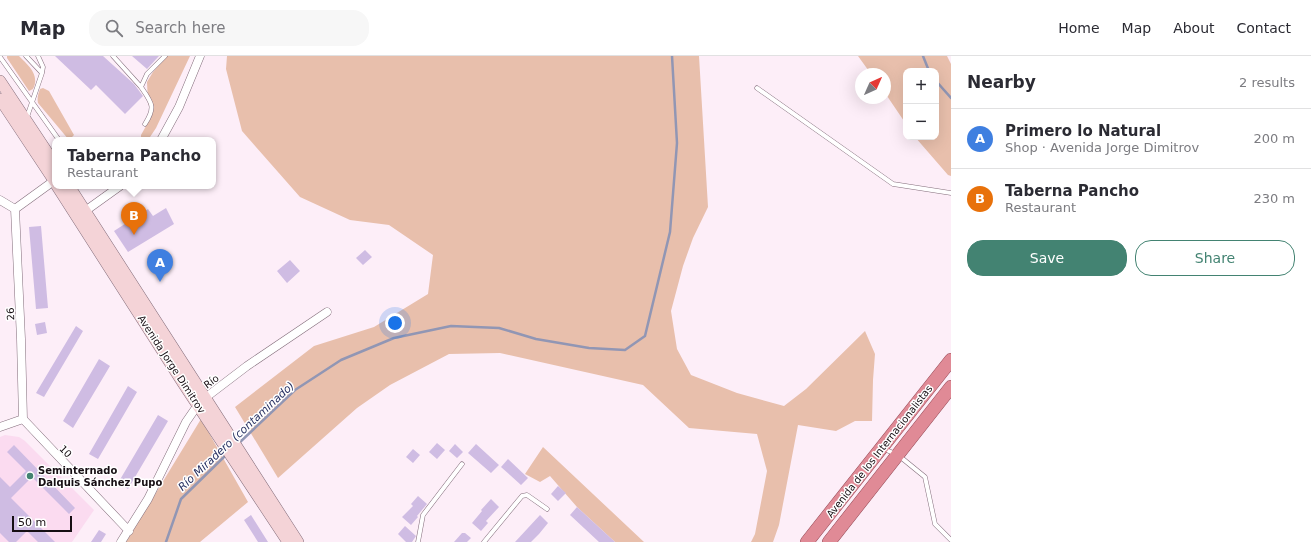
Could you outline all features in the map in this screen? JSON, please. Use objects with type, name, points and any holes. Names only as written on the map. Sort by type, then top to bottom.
[{"type":"highway","name":"Avenida de los Internacionalistas","points":[[807,542],[951,360]]},
{"type":"highway","name":"Avenida de los Internacionalistas","points":[[829,542],[951,387]]},
{"type":"main road","points":[[0,81],[52,159]]},
{"type":"main road","name":"Avenida Jorge Dimitrov","points":[[0,99],[52,177]]},
{"type":"main road","name":"Avenida Jorge Dimitrov","points":[[61,189],[81,214],[227,441],[298,542]]},
{"type":"main road","name":"Avenida Jorge Dimitrov","points":[[70,189],[81,214]]},
{"type":"main road","name":"Avenida Jorge Dimitrov","points":[[243,465],[288,542]]},
{"type":"street","points":[[163,137],[178,108],[200,56]]},
{"type":"street","points":[[0,200],[15,208],[52,184]]},
{"type":"street","points":[[81,214],[116,189]]},
{"type":"street","name":"26","points":[[15,208],[23,419]]},
{"type":"street","name":"Río","points":[[121,542],[148,499],[186,422],[202,401],[247,366],[327,312]]},
{"type":"street","points":[[0,427],[23,419]]},
{"type":"street","name":"10","points":[[23,419],[129,531]]},
{"type":"lane","points":[[26,56],[42,74]]},
{"type":"lane","points":[[23,133],[32,101],[42,74],[43,67],[38,56]]},
{"type":"lane","points":[[113,56],[141,87],[151,102],[152,110],[150,117],[145,124]]},
{"type":"lane","points":[[141,87],[148,74],[165,56]]},
{"type":"lane","points":[[0,57],[57,137]]},
{"type":"lane","points":[[757,88],[893,184],[951,192]]},
{"type":"lane","points":[[881,448],[898,455],[925,477],[935,524],[951,540]]},
{"type":"lane","points":[[418,542],[422,516],[462,464]]},
{"type":"lane","points":[[484,542],[522,496],[527,495],[547,509]]},
{"type":"shaded area","points":[[7,56],[19,56],[30,67],[35,79],[33,89],[29,91]]},
{"type":"shaded area","points":[[167,56],[190,56],[156,128],[150,137],[141,137],[150,119],[147,82],[153,72]]},
{"type":"shaded area","points":[[227,56],[699,56],[708,207],[693,238],[683,266],[671,311],[677,349],[691,375],[737,393],[784,406],[806,389],[865,331],[875,354],[872,421],[855,421],[836,431],[798,425],[779,525],[773,542],[751,542],[755,534],[767,471],[757,434],[689,428],[643,385],[500,353],[449,354],[390,385],[357,408],[278,478],[235,407],[314,346],[374,327],[428,294],[433,255],[389,225],[350,220],[300,197],[242,131],[226,69]]},
{"type":"shaded area","points":[[858,56],[947,56],[951,64],[951,176],[948,175],[918,140],[939,140],[939,68],[903,68],[903,120],[891,102],[891,68],[867,68]]},
{"type":"shaded area","points":[[43,88],[49,91],[74,135],[72,137],[66,137],[38,103],[40,89]]},
{"type":"shaded area","points":[[201,419],[248,502],[200,542],[126,542]]},
{"type":"shaded area","name":"Seminternado Dalquis Sánchez Pupo","points":[[5,435],[19,437],[25,441],[94,510],[72,542],[0,542],[0,437]]},
{"type":"shaded area","points":[[543,447],[644,542],[615,542],[577,507],[550,476],[540,482],[525,474]]},
{"type":"building","points":[[55,56],[103,56],[134,84],[143,96],[125,114],[96,85],[91,90]]},
{"type":"building","points":[[132,56],[159,56],[147,69]]},
{"type":"building","points":[[166,208],[174,224],[128,252],[114,231],[148,209],[153,216]]},
{"type":"building","points":[[41,226],[48,308],[36,309],[29,227]]},
{"type":"building","points":[[365,250],[372,257],[363,265],[356,258]]},
{"type":"building","points":[[290,260],[300,271],[287,283],[277,271]]},
{"type":"building","points":[[45,322],[47,333],[37,335],[35,324]]},
{"type":"building","points":[[76,326],[83,331],[44,397],[36,393]]},
{"type":"building","points":[[99,359],[110,366],[73,428],[63,421]]},
{"type":"building","points":[[128,386],[137,392],[98,459],[89,454]]},
{"type":"building","points":[[158,415],[168,421],[128,489],[118,483]]},
{"type":"building","points":[[437,443],[445,450],[437,459],[429,452]]},
{"type":"building","points":[[455,444],[463,452],[457,458],[449,451]]},
{"type":"building","points":[[476,444],[499,465],[491,473],[468,453]]},
{"type":"building","points":[[14,445],[75,508],[69,514],[32,477],[11,498],[55,542],[38,542],[27,531],[16,542],[9,542],[0,533],[0,477],[10,487],[26,471],[7,452]]},
{"type":"building","points":[[413,449],[420,455],[413,463],[406,457]]},
{"type":"building","points":[[508,459],[528,478],[521,485],[501,467]]},
{"type":"building","points":[[558,486],[566,493],[558,501],[551,494]]},
{"type":"building","points":[[418,496],[427,504],[411,525],[402,517],[413,506],[411,504]]},
{"type":"building","points":[[491,499],[499,507],[486,521],[488,523],[481,531],[472,523]]},
{"type":"building","points":[[577,507],[615,542],[599,542],[570,515]]},
{"type":"building","points":[[251,515],[268,542],[258,542],[244,520]]},
{"type":"building","points":[[540,515],[548,523],[539,534],[531,542],[515,542]]},
{"type":"building","points":[[405,526],[416,536],[412,542],[406,542],[398,534]]},
{"type":"building","points":[[99,530],[106,534],[101,542],[91,542]]},
{"type":"building","points":[[462,533],[465,533],[471,538],[467,542],[454,542]]},
{"type":"waterway","name":"Río Miradero (contaminado)","points":[[239,443],[295,390],[341,360],[394,338],[451,326],[499,328],[536,339],[589,348],[625,350],[645,336],[670,232],[677,143],[672,56]]},
{"type":"waterway","name":"Río Miradero (contaminado)","points":[[923,56],[928,68]]},
{"type":"waterway","name":"Río Miradero (contaminado)","points":[[939,84],[951,98]]},
{"type":"waterway","name":"Río Miradero (contaminado)","points":[[166,542],[181,499],[227,454]]},
{"type":"place","name":"Taberna Pancho","points":[[134,235]]},
{"type":"place","name":"Primero lo Natural","points":[[160,282]]},
{"type":"place","name":"Seminternado Dalquis Sánchez Pupo","points":[[30,476]]}]
